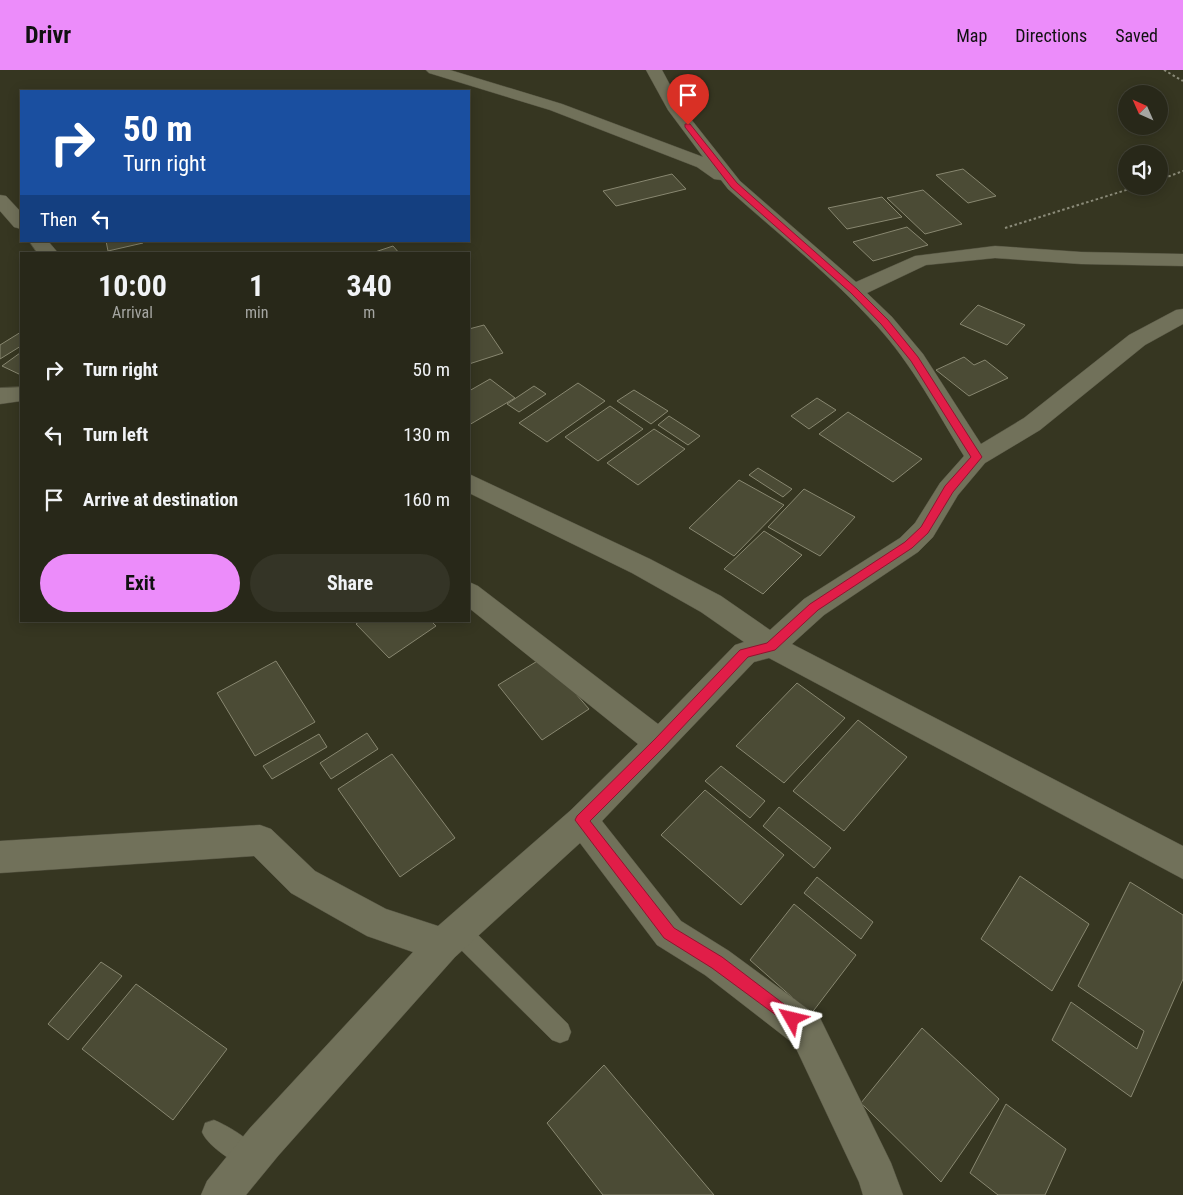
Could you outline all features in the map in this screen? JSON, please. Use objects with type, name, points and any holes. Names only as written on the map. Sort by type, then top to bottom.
[{"type":"street","points":[[434,70],[556,107],[694,159],[703,163],[734,185],[854,291],[884,322],[915,359],[977,457]]},
{"type":"street","points":[[654,70],[676,110],[734,185]]},
{"type":"street","points":[[0,200],[20,222]]},
{"type":"street","points":[[39,242],[47,252]]},
{"type":"street","points":[[854,291],[922,260],[996,252],[1081,258],[1183,260]]},
{"type":"street","points":[[221,1195],[251,1158],[450,938],[582,820],[659,743],[758,650],[814,607],[909,545],[924,530],[949,489],[977,457],[1032,424],[1137,340],[1183,315]]},
{"type":"street","points":[[0,396],[20,394]]},
{"type":"street","points":[[472,490],[641,566],[711,604],[758,650],[1183,863]]},
{"type":"street","points":[[470,594],[659,743]]},
{"type":"street","points":[[582,820],[669,933],[717,962],[807,1031],[877,1177],[883,1195]]},
{"type":"street","points":[[0,857],[260,840],[303,882],[379,924],[450,938]]},
{"type":"lane","points":[[450,938],[560,1032]]},
{"type":"lane","points":[[214,1132],[251,1158]]},
{"type":"path","points":[[1164,70],[1183,81]]},
{"type":"path","points":[[1168,177],[1183,171]]},
{"type":"path","points":[[962,256],[972,241],[999,230],[1118,192]]},
{"type":"building","points":[[963,169],[996,196],[968,203],[936,175]]},
{"type":"building","points":[[672,174],[686,189],[616,206],[603,191]]},
{"type":"building","points":[[923,190],[962,224],[925,234],[887,198]]},
{"type":"building","points":[[882,197],[902,217],[847,229],[828,208]]},
{"type":"building","points":[[907,227],[928,245],[873,261],[853,242]]},
{"type":"building","points":[[106,242],[143,242],[143,243],[108,251]]},
{"type":"building","points":[[393,246],[398,252],[375,252]]},
{"type":"building","points":[[978,305],[1025,325],[1007,345],[960,324]]},
{"type":"building","points":[[484,325],[503,353],[470,364],[470,329]]},
{"type":"building","points":[[20,333],[20,347],[0,359],[0,345]]},
{"type":"building","points":[[20,353],[20,375],[2,366]]},
{"type":"building","points":[[964,357],[974,365],[985,360],[1008,378],[969,396],[936,370]]},
{"type":"building","points":[[490,379],[515,398],[470,424],[470,390]]},
{"type":"building","points":[[578,383],[605,401],[547,442],[519,423]]},
{"type":"building","points":[[534,386],[546,394],[519,412],[507,404]]},
{"type":"building","points":[[634,390],[668,411],[651,424],[617,401]]},
{"type":"building","points":[[817,398],[836,410],[809,429],[791,416]]},
{"type":"building","points":[[610,406],[643,429],[598,461],[565,437]]},
{"type":"building","points":[[848,412],[922,459],[893,482],[819,434]]},
{"type":"building","points":[[669,416],[700,436],[688,445],[658,425]]},
{"type":"building","points":[[654,429],[685,449],[638,485],[607,463]]},
{"type":"building","points":[[758,468],[792,489],[783,497],[749,475]]},
{"type":"building","points":[[739,480],[784,505],[734,556],[689,528]]},
{"type":"building","points":[[804,489],[855,517],[820,556],[768,527]]},
{"type":"building","points":[[764,531],[802,555],[763,594],[724,569]]},
{"type":"building","points":[[359,622],[432,622],[436,626],[389,658],[356,624]]},
{"type":"building","points":[[544,657],[589,709],[542,740],[498,685]]},
{"type":"building","points":[[276,661],[315,722],[255,756],[217,693]]},
{"type":"building","points":[[797,683],[845,718],[784,783],[736,746]]},
{"type":"building","points":[[858,720],[907,757],[844,831],[793,791]]},
{"type":"building","points":[[367,733],[378,749],[331,779],[320,763]]},
{"type":"building","points":[[319,734],[327,747],[272,779],[263,766]]},
{"type":"building","points":[[392,754],[455,838],[400,877],[338,789]]},
{"type":"building","points":[[721,766],[765,801],[750,818],[705,781]]},
{"type":"building","points":[[705,790],[784,855],[741,905],[661,835]]},
{"type":"building","points":[[779,807],[831,848],[814,868],[763,826]]},
{"type":"building","points":[[1020,876],[1089,924],[1052,991],[981,939]]},
{"type":"building","points":[[817,877],[873,922],[861,939],[804,893]]},
{"type":"building","points":[[1130,882],[1183,915],[1183,979],[1131,1097],[1052,1040],[1071,1002],[1137,1049],[1144,1031],[1078,986]]},
{"type":"building","points":[[794,904],[856,955],[811,1014],[750,960]]},
{"type":"building","points":[[101,962],[122,976],[68,1040],[48,1024]]},
{"type":"building","points":[[136,984],[227,1049],[173,1120],[82,1049]]},
{"type":"building","points":[[922,1028],[999,1099],[941,1182],[861,1103]]},
{"type":"building","points":[[604,1065],[714,1195],[603,1195],[547,1123]]},
{"type":"building","points":[[1006,1104],[1066,1149],[1045,1195],[998,1195],[970,1173]]},
{"type":"route","points":[[688,125],[734,185],[854,291],[884,322],[915,359],[977,457],[949,489],[924,530],[909,545],[814,607],[771,646],[744,653],[659,743],[582,820],[669,933],[717,962],[792,1019]]}]
